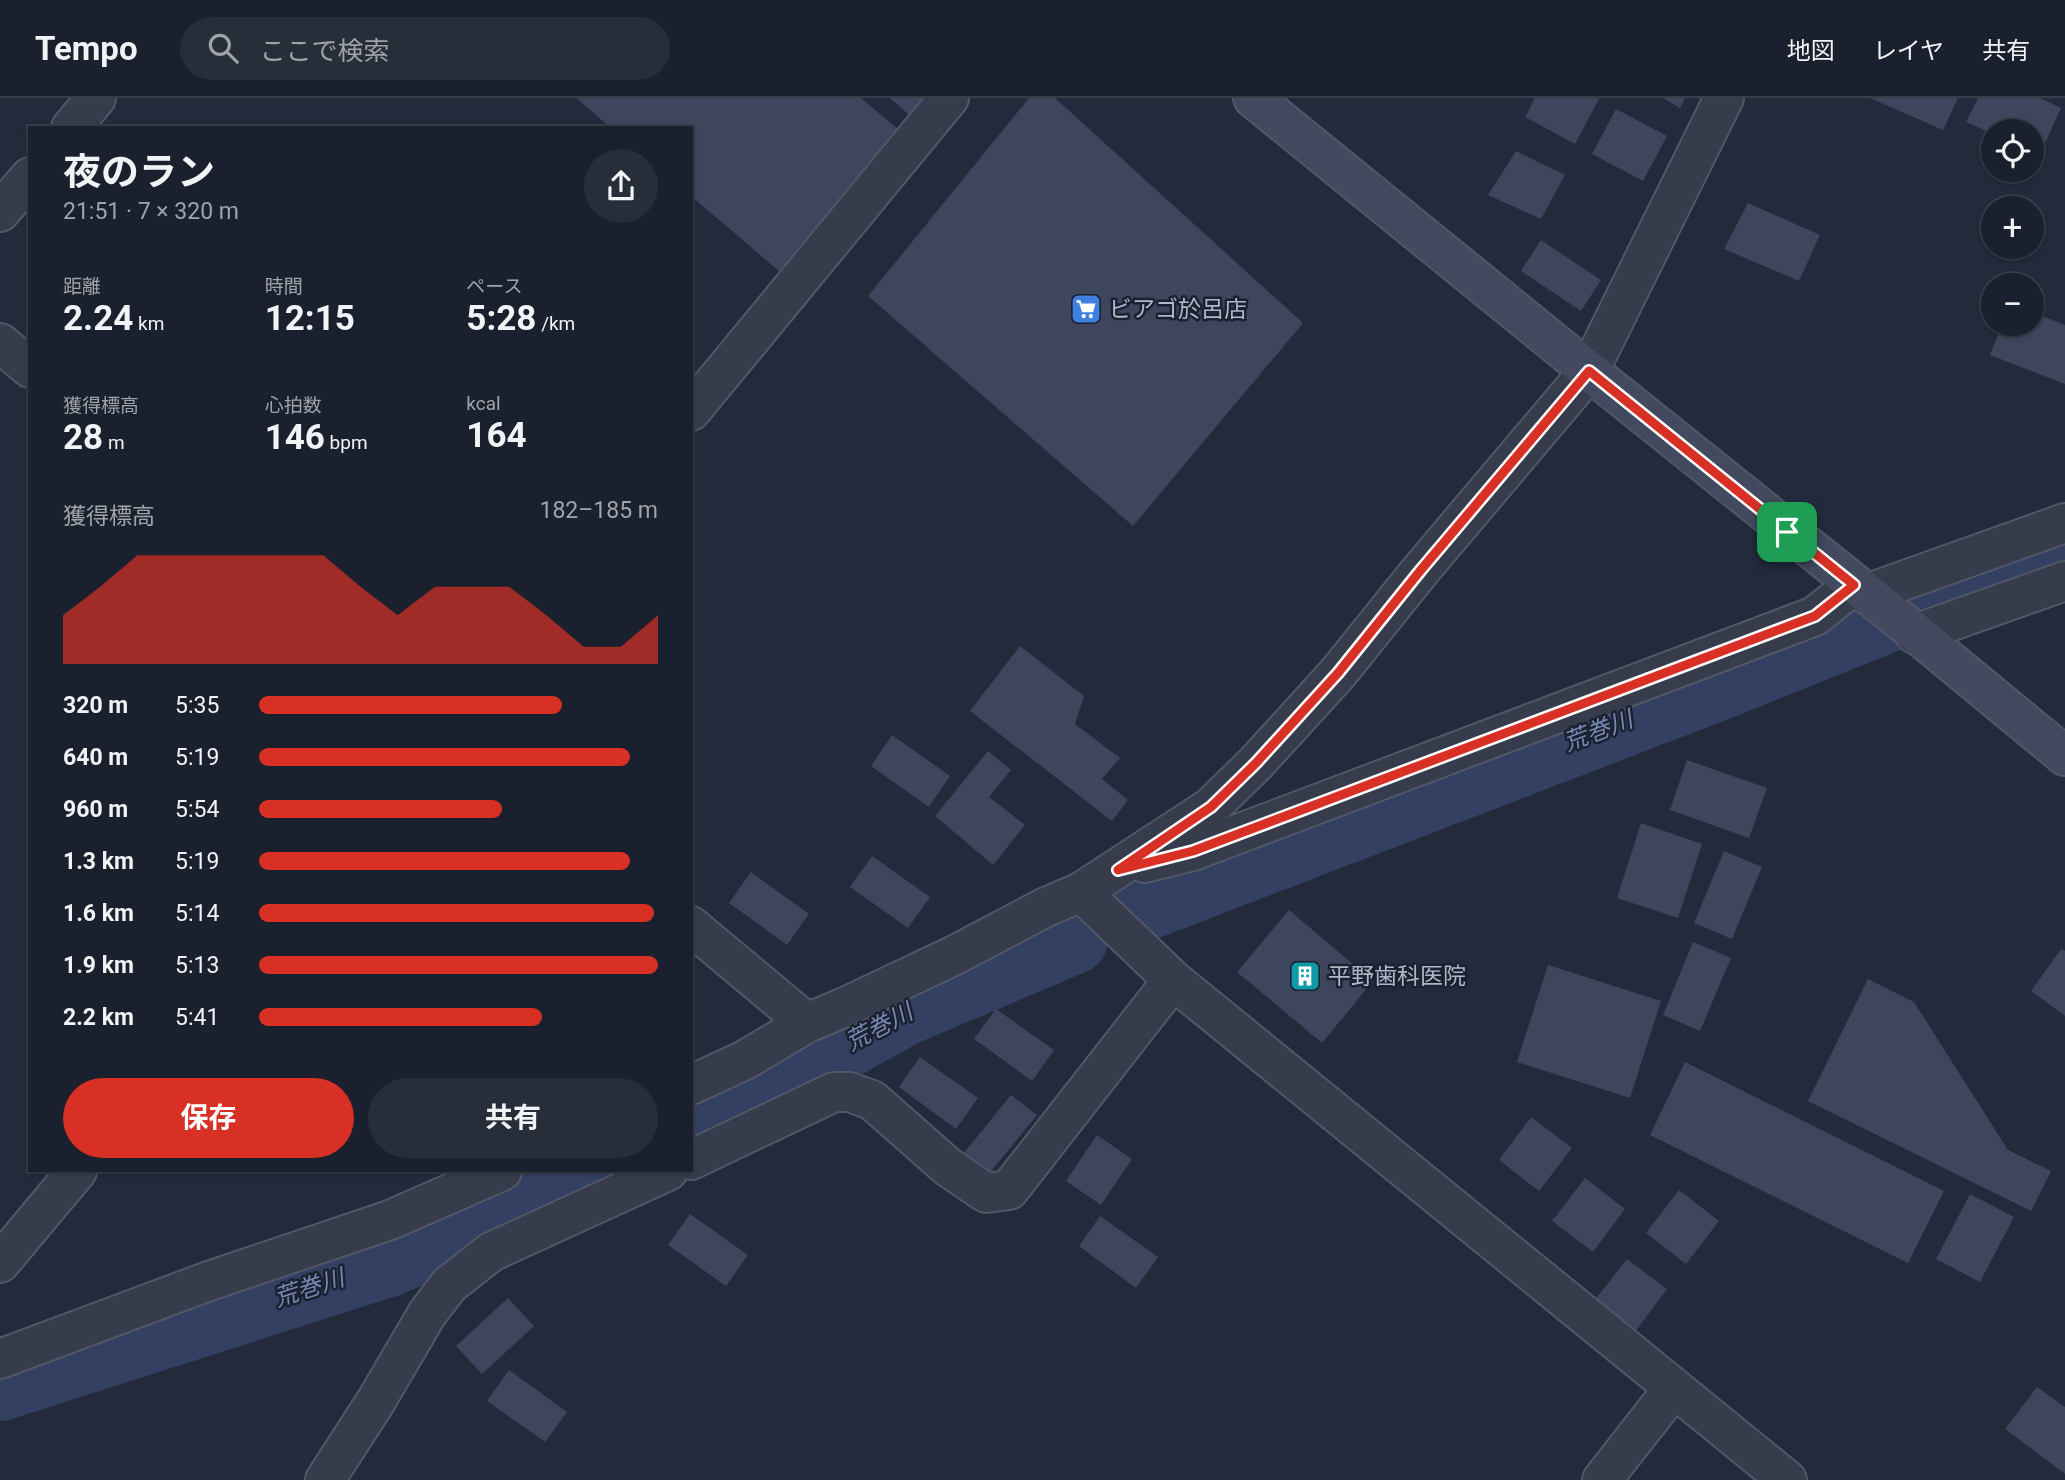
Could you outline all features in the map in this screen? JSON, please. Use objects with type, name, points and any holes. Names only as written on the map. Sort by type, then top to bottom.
[{"type":"street","points":[[73,126],[96,98]]},
{"type":"street","points":[[693,409],[949,98]]},
{"type":"street","points":[[1253,98],[2065,756]]},
{"type":"street","points":[[693,1084],[745,1060],[807,1023],[955,954],[1046,906],[1081,892],[1211,807],[1256,763],[1338,673],[1420,571],[1589,371],[1724,98]]},
{"type":"street","points":[[0,212],[28,179]]},
{"type":"street","points":[[0,343],[28,366]]},
{"type":"street","points":[[1884,608],[2065,523]]},
{"type":"street","points":[[1118,870],[1193,851],[1815,616],[2065,581]]},
{"type":"street","points":[[1081,892],[1173,980],[1787,1480]]},
{"type":"street","points":[[693,928],[807,1023]]},
{"type":"street","points":[[693,1159],[834,1091],[849,1092],[872,1100],[971,1184],[986,1193],[1009,1190],[1173,980]]},
{"type":"street","points":[[0,1264],[76,1172]]},
{"type":"street","points":[[0,1359],[209,1281],[390,1220],[500,1172]]},
{"type":"street","points":[[326,1480],[428,1314],[449,1285],[491,1252],[666,1172]]},
{"type":"street","points":[[1602,1480],[1674,1388]]},
{"type":"building","points":[[576,98],[861,98],[905,135],[786,277],[693,198],[693,126],[609,126]]},
{"type":"building","points":[[890,98],[923,98],[909,115]]},
{"type":"building","name":"ビアゴ於呂店","points":[[1029,98],[1055,98],[1303,323],[1133,526],[868,296]]},
{"type":"building","points":[[1535,98],[1599,99],[1575,144],[1525,117]]},
{"type":"building","points":[[1663,98],[1685,98],[1680,108]]},
{"type":"building","points":[[1870,98],[1958,98],[1943,130]]},
{"type":"building","points":[[1978,98],[2040,98],[2061,108],[2044,145],[2044,119],[1981,119],[1981,129],[1966,122]]},
{"type":"building","points":[[1616,109],[1667,136],[1643,181],[1592,154]]},
{"type":"building","points":[[1516,151],[1565,175],[1541,219],[1488,195]]},
{"type":"building","points":[[1748,203],[1820,235],[1799,281],[1724,249]]},
{"type":"building","points":[[1541,240],[1601,280],[1581,311],[1521,271]]},
{"type":"building","points":[[2044,317],[2065,325],[2065,384],[1990,355],[1997,336],[2044,336]]},
{"type":"building","points":[[1020,646],[1084,696],[1075,724],[1120,758],[1102,779],[1128,800],[1112,821],[970,711]]},
{"type":"building","points":[[892,735],[950,776],[929,807],[871,766]]},
{"type":"building","points":[[988,751],[1011,770],[989,797],[1025,825],[993,865],[935,816]]},
{"type":"building","points":[[1687,760],[1767,788],[1749,838],[1670,810]]},
{"type":"building","points":[[1641,823],[1702,844],[1678,918],[1617,898]]},
{"type":"building","points":[[1724,851],[1762,867],[1732,939],[1694,923]]},
{"type":"building","points":[[872,856],[930,897],[908,928],[850,887]]},
{"type":"building","points":[[751,872],[809,914],[787,945],[729,903]]},
{"type":"building","name":"平野歯科医院","points":[[1289,910],[1373,981],[1322,1043],[1237,972]]},
{"type":"building","points":[[1693,942],[1731,958],[1700,1031],[1663,1015]]},
{"type":"building","points":[[2061,949],[2065,951],[2065,1016],[2031,991]]},
{"type":"building","points":[[1548,965],[1661,1001],[1630,1098],[1517,1062]]},
{"type":"building","points":[[1868,979],[1914,1002],[2008,1150],[2051,1171],[2031,1211],[1808,1101]]},
{"type":"building","points":[[996,1009],[1054,1050],[1032,1081],[974,1039]]},
{"type":"building","points":[[920,1057],[978,1098],[956,1129],[899,1087]]},
{"type":"building","points":[[1685,1062],[1944,1191],[1908,1263],[1650,1135]]},
{"type":"building","points":[[1011,1095],[1037,1115],[988,1175],[963,1154]]},
{"type":"building","points":[[1531,1117],[1572,1148],[1539,1191],[1499,1160]]},
{"type":"building","points":[[1097,1135],[1132,1159],[1101,1205],[1066,1181]]},
{"type":"building","points":[[1585,1178],[1625,1209],[1593,1252],[1552,1221]]},
{"type":"building","points":[[1679,1190],[1719,1221],[1686,1264],[1646,1233]]},
{"type":"building","points":[[1970,1194],[2014,1217],[1980,1282],[1936,1259]]},
{"type":"building","points":[[690,1214],[748,1255],[726,1286],[668,1245]]},
{"type":"building","points":[[1100,1216],[1158,1257],[1136,1288],[1079,1246]]},
{"type":"building","points":[[1627,1259],[1667,1289],[1635,1332],[1594,1301]]},
{"type":"building","points":[[508,1298],[534,1326],[482,1374],[456,1346]]},
{"type":"building","points":[[509,1370],[567,1412],[545,1442],[487,1401]]},
{"type":"building","points":[[2037,1387],[2065,1407],[2065,1474],[2005,1429]]},
{"type":"waterway","name":"荒巻川","points":[[1132,912],[1725,684],[1919,606],[2065,555]]},
{"type":"waterway","name":"荒巻川","points":[[693,1129],[904,1012],[1074,940]]},
{"type":"waterway","name":"荒巻川","points":[[0,1387],[388,1263],[610,1172]]},
{"type":"place","name":"ビアゴ於呂店","points":[[1086,309]]},
{"type":"place","name":"平野歯科医院","points":[[1305,976]]},
{"type":"route","points":[[1589,371],[1787,532],[1854,585],[1815,616],[1193,851],[1118,870],[1211,807],[1256,763],[1338,673],[1420,571],[1589,371]]}]
